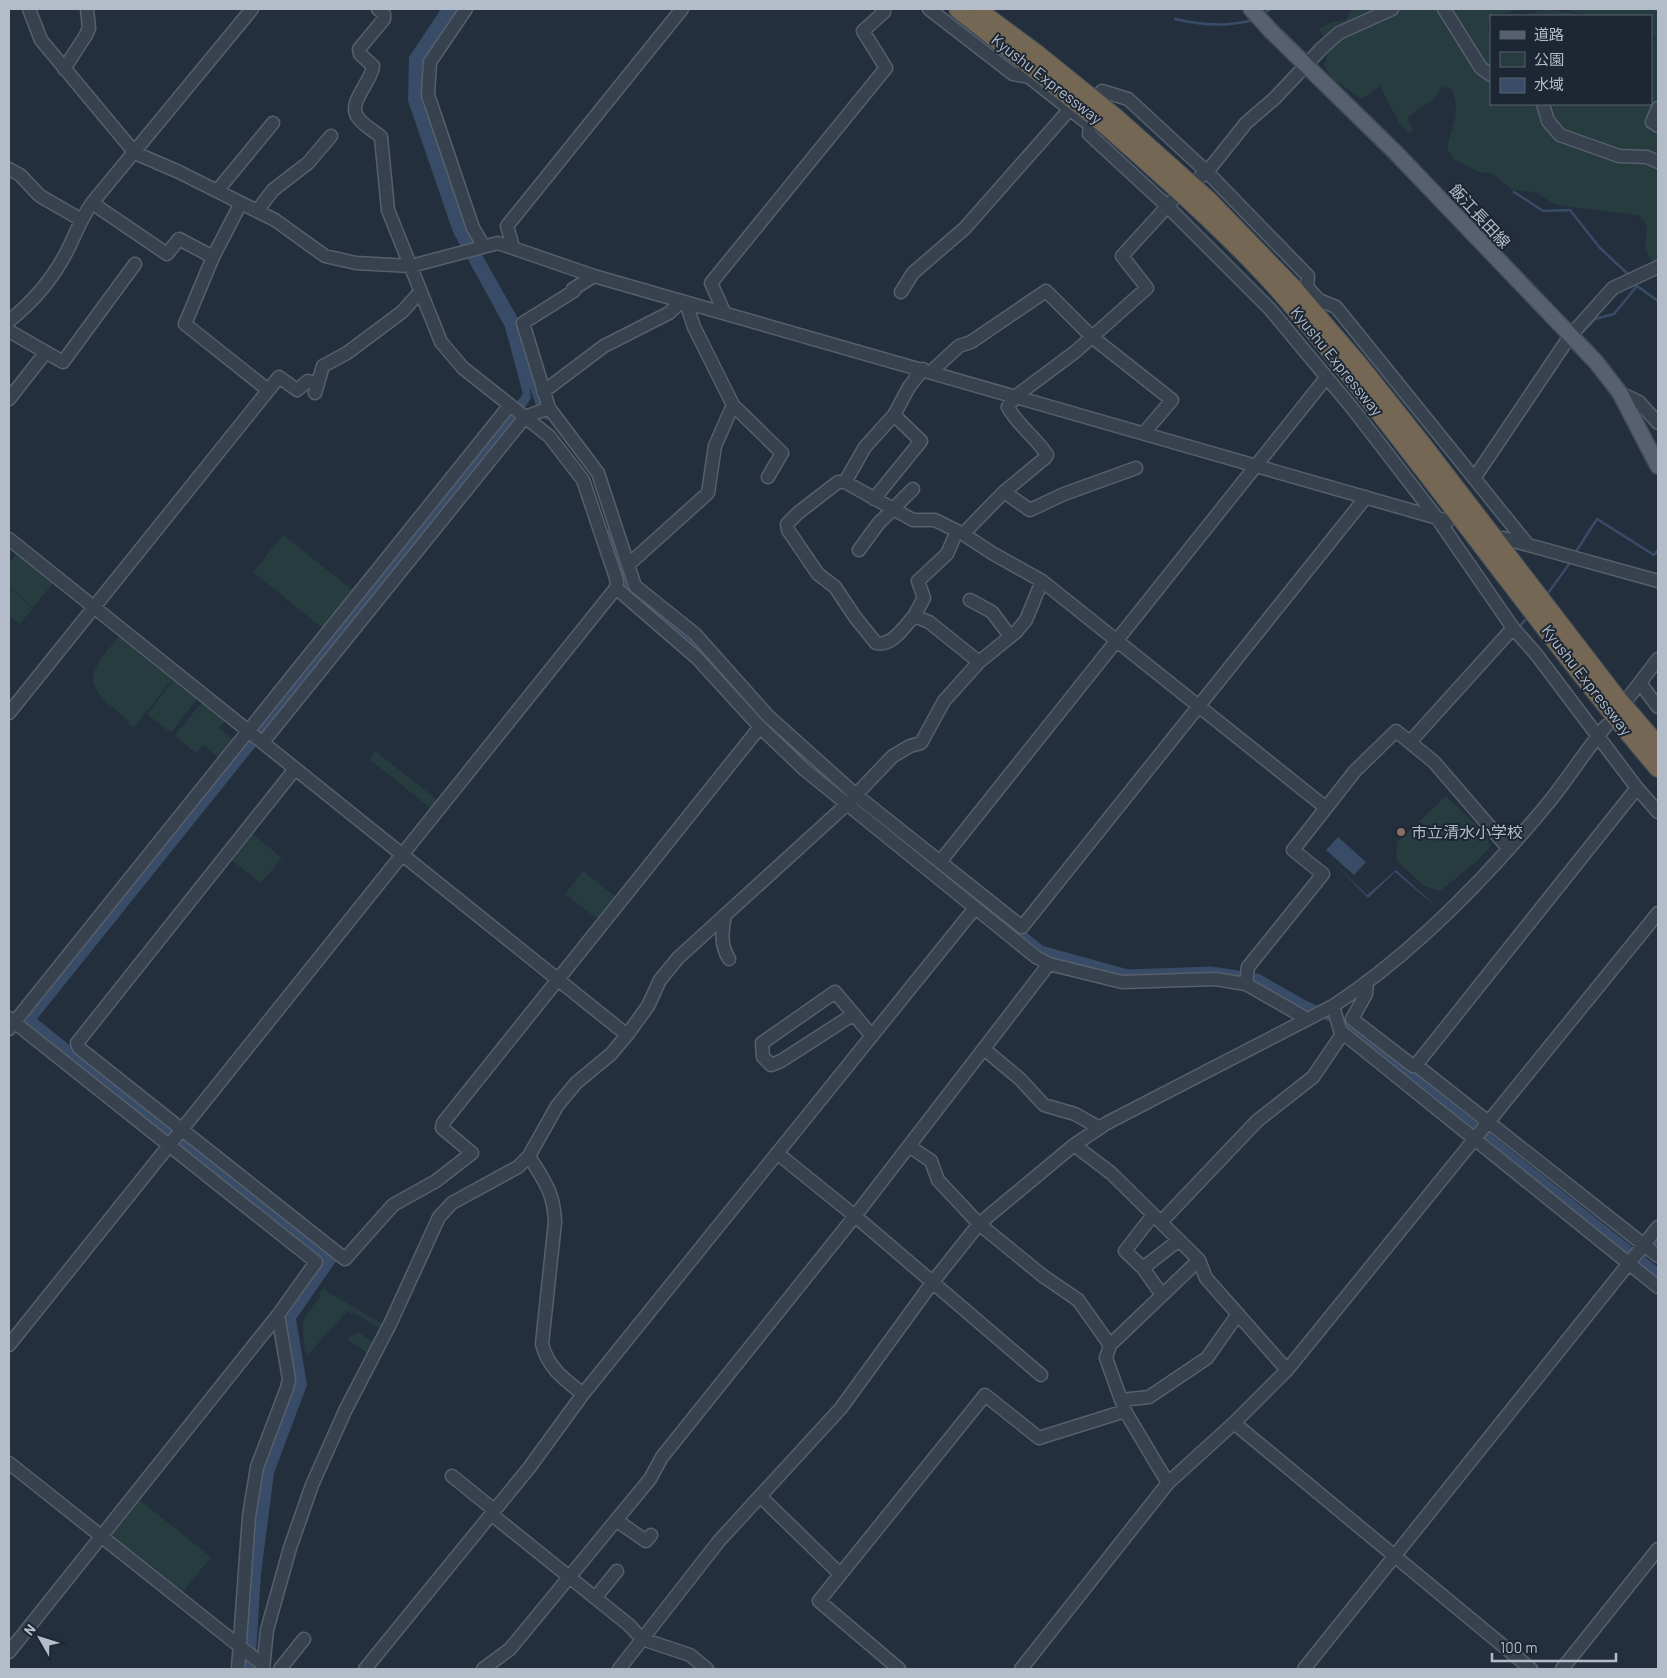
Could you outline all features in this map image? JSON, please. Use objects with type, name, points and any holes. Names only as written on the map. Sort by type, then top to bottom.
[{"type":"highway","name":"Kyushu Expressway","points":[[958,9],[1032,58]]},
{"type":"highway","name":"Kyushu Expressway","points":[[977,9],[1032,58],[1208,200],[1294,289],[1359,365],[1562,637],[1605,706],[1658,768]]},
{"type":"highway","name":"Kyushu Expressway","points":[[1562,637],[1658,746]]},
{"type":"main road","name":"飯江長田線","points":[[1251,9],[1396,153],[1596,362],[1620,393],[1658,466]]},
{"type":"street","points":[[30,9],[41,40],[135,153],[275,220],[325,256],[356,263],[411,266],[498,243],[594,276],[1442,519]]},
{"type":"street","points":[[64,69],[86,36],[89,28],[87,9]]},
{"type":"street","points":[[9,321],[27,306],[45,285],[70,246],[80,219],[252,9]]},
{"type":"street","points":[[9,1345],[616,588],[617,582],[584,480],[549,436],[463,368],[442,342],[420,292],[388,210],[381,137],[357,116],[355,109],[360,92],[372,74],[373,66],[360,54],[359,49],[362,43],[384,19],[384,14],[378,9]]},
{"type":"street","points":[[466,9],[430,62],[428,95],[473,228],[482,246]]},
{"type":"street","points":[[513,247],[507,226],[682,9]]},
{"type":"street","points":[[724,312],[711,283],[886,68],[863,31],[884,12],[882,9]]},
{"type":"street","points":[[929,9],[1013,74],[1029,77],[1081,117],[1090,125],[1089,134],[1170,202],[1270,310],[1326,378],[1355,406],[1442,519],[1513,628],[1602,731],[1637,788],[1658,812]]},
{"type":"street","points":[[1204,175],[1246,122],[1275,98],[1305,64],[1339,33],[1392,9]]},
{"type":"street","points":[[1444,9],[1481,68],[1490,74]]},
{"type":"street","points":[[1081,117],[1102,91],[1128,99],[1308,276],[1307,287],[1319,300],[1336,307],[1383,373],[1475,477],[1528,545]]},
{"type":"street","points":[[1543,105],[1548,121],[1560,135],[1619,156],[1647,157],[1658,162]]},
{"type":"street","points":[[1658,108],[1652,122],[1658,126]]},
{"type":"street","points":[[901,292],[913,273],[965,228],[1070,109]]},
{"type":"street","points":[[217,191],[272,123]]},
{"type":"street","points":[[257,211],[273,190],[308,163],[331,136]]},
{"type":"street","points":[[9,168],[20,174],[40,196],[80,219]]},
{"type":"street","points":[[1170,202],[1122,256],[1147,288],[1092,337],[1016,396],[1008,407],[1013,417],[1041,446],[1046,455],[1041,464],[1004,492],[960,532],[947,554],[918,581],[924,598],[914,616],[890,641],[881,644],[876,642],[855,617],[835,587],[818,574],[788,530],[787,524],[798,512],[832,485],[838,482],[845,482],[913,520],[935,520],[960,532],[992,553],[1042,581],[1325,807]]},
{"type":"street","points":[[242,203],[213,257],[185,324],[268,390]]},
{"type":"street","points":[[92,204],[167,254],[179,239],[213,257]]},
{"type":"street","points":[[9,331],[63,362],[135,264]]},
{"type":"street","points":[[1475,477],[1570,336],[1613,288],[1658,267]]},
{"type":"street","points":[[594,276],[523,323],[543,392],[543,410],[598,473],[635,586],[695,634],[768,716],[856,795],[1022,927],[1366,497]]},
{"type":"street","points":[[845,482],[865,447],[894,415],[909,387],[959,346],[971,342],[1046,291],[1092,337],[1172,400],[1144,433]]},
{"type":"street","points":[[9,713],[279,376],[297,390],[308,381],[317,388],[323,366],[347,353],[402,312],[420,292]]},
{"type":"street","points":[[543,392],[604,346],[669,313],[684,302]]},
{"type":"street","points":[[684,302],[697,335],[733,405],[782,453],[768,477]]},
{"type":"street","points":[[9,399],[46,352]]},
{"type":"street","points":[[940,862],[1326,378]]},
{"type":"street","points":[[1620,393],[1639,402],[1658,423]]},
{"type":"street","points":[[9,1652],[278,1315],[316,1262],[11,1023],[510,405]]},
{"type":"street","points":[[628,565],[708,493],[715,446],[733,405]]},
{"type":"street","points":[[263,742],[525,417],[543,410]]},
{"type":"street","points":[[874,499],[921,441],[894,415]]},
{"type":"street","points":[[1004,492],[1030,510],[1064,494],[1136,468]]},
{"type":"street","points":[[859,550],[870,533],[913,489]]},
{"type":"street","points":[[1503,538],[1658,581]]},
{"type":"street","points":[[9,539],[628,1035]]},
{"type":"street","points":[[9,1463],[261,1665],[267,1630],[312,1485],[345,1411],[391,1322],[439,1217],[452,1203],[518,1167],[529,1156],[557,1106],[576,1083],[611,1054],[628,1035],[648,1006],[660,980],[672,965],[846,805],[893,756],[910,746],[921,743],[944,700],[979,662],[1026,620],[1042,581]]},
{"type":"street","points":[[616,588],[697,658],[760,727],[846,805],[1036,957],[1049,964],[1122,982],[1247,978],[1302,1016]]},
{"type":"street","points":[[970,600],[992,612],[1010,636]]},
{"type":"street","points":[[914,616],[929,622],[979,662]]},
{"type":"street","points":[[1410,742],[1513,628]]},
{"type":"street","points":[[1629,697],[1658,659]]},
{"type":"street","points":[[1640,683],[1658,707]]},
{"type":"street","points":[[295,769],[78,1040],[79,1048],[345,1259],[392,1205],[436,1181],[472,1153],[442,1128],[442,1123],[760,727]]},
{"type":"street","points":[[1247,978],[1323,874],[1293,850],[1355,771],[1396,731],[1434,762],[1509,849]]},
{"type":"street","points":[[1162,1295],[1143,1268],[1125,1251],[1257,1121],[1313,1077],[1338,1019],[1367,984],[1393,963],[1482,879],[1550,800],[1602,731]]},
{"type":"street","points":[[1416,1065],[1637,788]]},
{"type":"street","points":[[365,1669],[529,1468],[583,1394],[975,908]]},
{"type":"street","points":[[1021,1669],[1168,1484],[1234,1423],[1287,1370],[1658,913]]},
{"type":"street","points":[[725,915],[722,942],[723,950],[729,958]]},
{"type":"street","points":[[483,1669],[510,1649],[650,1479],[662,1457],[855,1216],[1049,964]]},
{"type":"street","points":[[1367,984],[1366,994],[1352,1019],[1413,1066],[1416,1065],[1488,1124],[1658,1256]]},
{"type":"street","points":[[854,1014],[781,1060],[770,1065],[763,1058],[762,1043],[835,992],[854,1014],[872,1036]]},
{"type":"street","points":[[620,1669],[719,1541],[841,1408],[932,1283],[979,1224],[1074,1145],[1100,1128],[1338,1019]]},
{"type":"street","points":[[1338,1019],[1476,1139],[1658,1287]]},
{"type":"street","points":[[984,1049],[1020,1080],[1044,1106],[1075,1114],[1100,1128]]},
{"type":"street","points":[[1074,1145],[1111,1173],[1200,1260],[1206,1278],[1287,1370]]},
{"type":"street","points":[[909,1146],[930,1161],[938,1180],[979,1224],[1043,1276],[1078,1300],[1110,1345]]},
{"type":"street","points":[[777,1154],[855,1216],[1041,1375]]},
{"type":"street","points":[[529,1156],[553,1198],[554,1206],[555,1222],[542,1344],[545,1358],[552,1369],[583,1394]]},
{"type":"street","points":[[1304,1669],[1658,1227]]},
{"type":"street","points":[[1143,1268],[1179,1240]]},
{"type":"street","points":[[1168,1484],[1123,1406],[1106,1358],[1110,1345],[1200,1260]]},
{"type":"street","points":[[899,1669],[819,1601],[985,1395],[1039,1438],[1149,1396],[1207,1358],[1238,1314]]},
{"type":"street","points":[[238,1669],[249,1516],[257,1467],[287,1388],[288,1379],[278,1315]]},
{"type":"street","points":[[1234,1423],[1394,1558],[1531,1669]]},
{"type":"street","points":[[452,1476],[642,1639],[690,1654],[707,1669]]},
{"type":"street","points":[[760,1496],[840,1574]]},
{"type":"street","points":[[616,1520],[646,1541],[651,1535]]},
{"type":"street","points":[[1562,1669],[1658,1549]]},
{"type":"street","points":[[596,1598],[617,1572]]},
{"type":"street","points":[[280,1669],[304,1639]]},
{"type":"green space","points":[[1352,9],[1522,9],[1490,15],[1490,21],[1487,23],[1490,36],[1490,105],[1652,105],[1652,48],[1655,38],[1652,36],[1652,15],[1587,15],[1561,9],[1658,9],[1658,260],[1652,261],[1645,249],[1647,226],[1639,215],[1570,207],[1553,203],[1535,192],[1512,190],[1493,174],[1479,172],[1453,159],[1447,148],[1456,111],[1451,88],[1443,87],[1432,100],[1408,117],[1413,131],[1409,133],[1399,123],[1380,86],[1362,99],[1333,79],[1324,66],[1329,48],[1319,29],[1332,22],[1345,21]]},
{"type":"green space","points":[[1549,9],[1582,15],[1522,15]]},
{"type":"green space","points":[[283,535],[356,593],[325,630],[253,572]]},
{"type":"green space","points":[[18,552],[55,581],[33,607],[9,587],[9,563]]},
{"type":"green space","points":[[9,588],[33,608],[20,624],[9,616]]},
{"type":"green space","points":[[122,633],[175,676],[134,727],[102,698],[93,680],[100,660]]},
{"type":"green space","points":[[176,677],[199,696],[171,733],[147,714]]},
{"type":"green space","points":[[204,700],[227,718],[219,728],[235,741],[220,759],[203,745],[196,753],[174,736]]},
{"type":"green space","points":[[375,751],[440,802],[433,810],[369,759]]},
{"type":"green space","points":[[1446,796],[1479,828],[1491,846],[1476,862],[1440,891],[1424,886],[1396,860],[1397,842]]},
{"type":"green space","points":[[250,832],[282,858],[261,883],[229,858]]},
{"type":"green space","points":[[583,871],[617,898],[599,920],[565,894]]},
{"type":"green space","points":[[324,1287],[326,1291],[386,1326],[384,1331],[354,1312],[352,1314],[347,1311],[306,1357],[303,1324],[308,1312],[321,1296],[319,1293]]},
{"type":"green space","points":[[358,1332],[376,1344],[370,1355],[347,1339]]},
{"type":"green space","points":[[137,1498],[211,1557],[183,1592],[216,1618],[215,1620],[108,1534]]},
{"type":"water","points":[[441,9],[460,9],[424,62],[468,230],[520,322],[536,378],[529,381],[531,398],[516,422],[37,1019],[337,1260],[296,1319],[307,1385],[274,1473],[261,1574],[255,1669],[241,1669],[255,1506],[262,1468],[293,1387],[283,1316],[321,1262],[20,1023],[523,394],[505,327],[453,232],[408,101],[409,57]]},
{"type":"water","points":[[1338,837],[1366,862],[1354,875],[1326,850]]},
{"type":"water","points":[[1333,862],[1367,895],[1396,870],[1439,909],[1395,872],[1368,898]]},
{"type":"waterway","points":[[1264,13],[1271,9]]},
{"type":"waterway","points":[[1175,19],[1194,23],[1214,24],[1233,24],[1253,20]]},
{"type":"waterway","points":[[1514,192],[1543,211],[1570,210],[1600,248],[1629,275]]},
{"type":"waterway","points":[[1582,333],[1595,319],[1614,314],[1637,286],[1634,281]]},
{"type":"waterway","points":[[1637,286],[1658,301]]},
{"type":"waterway","points":[[528,369],[541,406],[547,415]]},
{"type":"waterway","points":[[1575,553],[1597,519],[1654,555],[1658,550]]},
{"type":"waterway","points":[[611,532],[628,587],[637,595]]},
{"type":"waterway","points":[[1546,596],[1572,560]]},
{"type":"waterway","points":[[657,611],[702,650]]},
{"type":"waterway","points":[[1518,628],[1528,617]]},
{"type":"waterway","points":[[1011,926],[1041,950],[1128,974],[1211,971],[1257,978],[1303,1004],[1347,1025],[1658,1273]]},
{"type":"waterway","points":[[1653,1247],[1658,1240]]},
{"type":"waterway","points":[[1642,1260],[1648,1253]]},
{"type":"place","name":"市立清水小学校","points":[[1401,832]]}]
